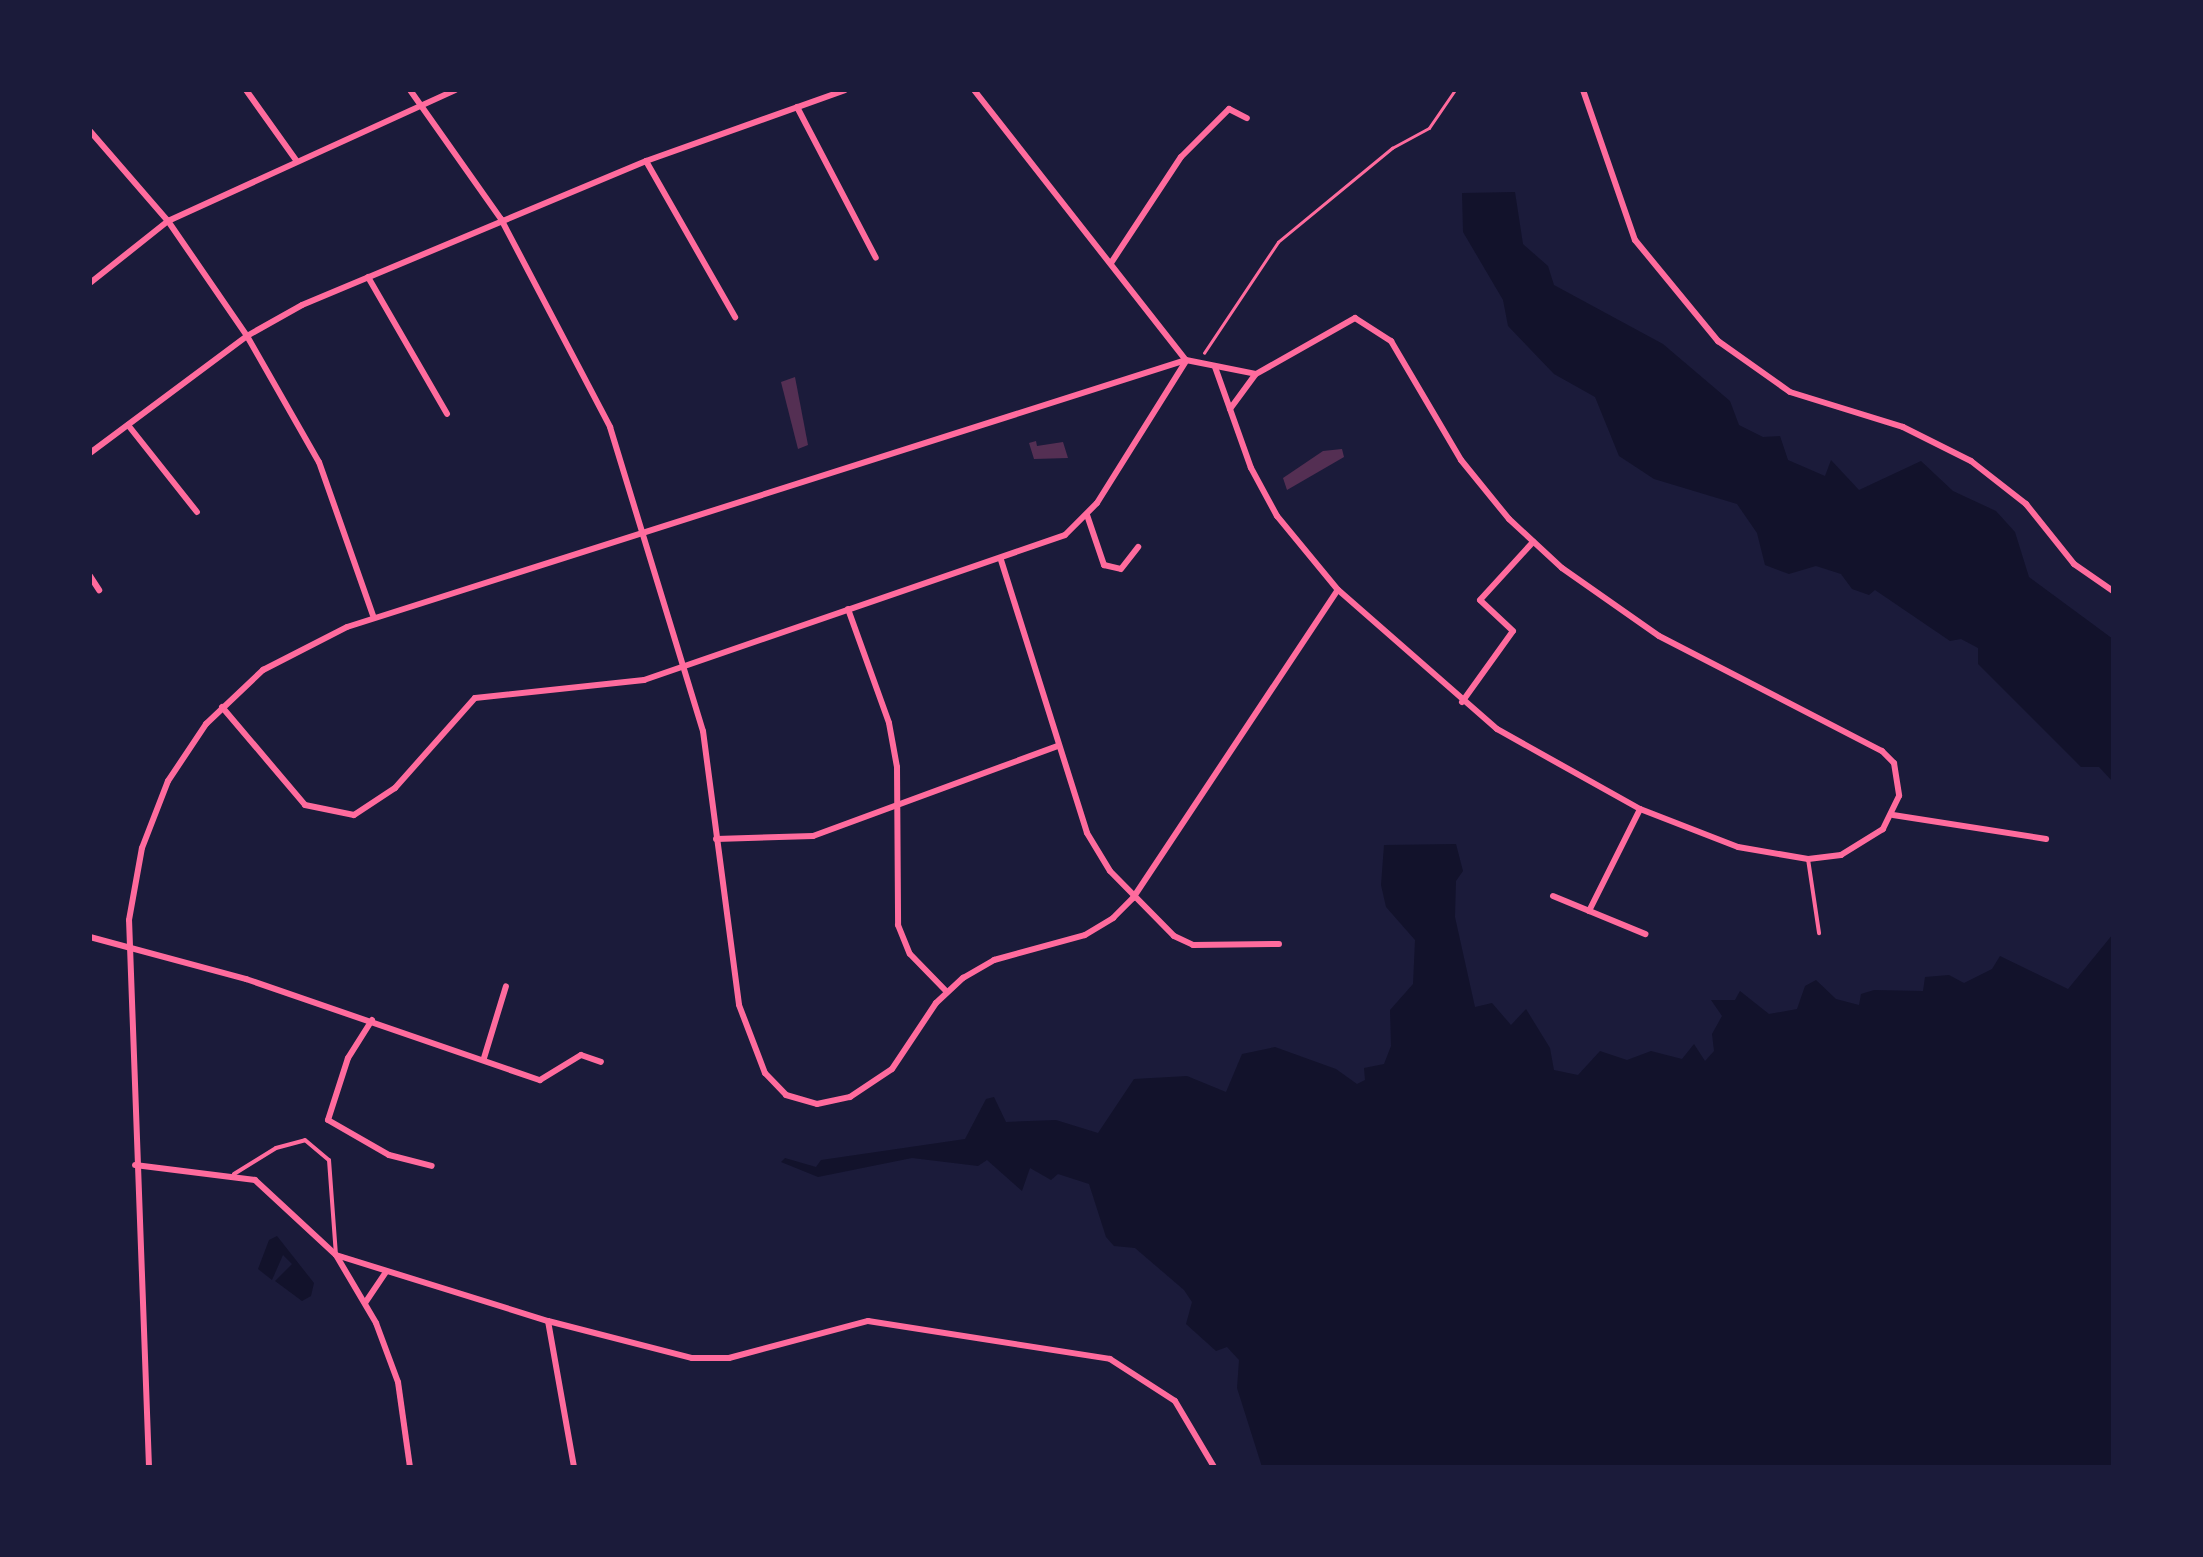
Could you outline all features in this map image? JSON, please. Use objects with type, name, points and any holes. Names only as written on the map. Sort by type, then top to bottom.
[{"type":"street","points":[[246,90],[296,160]]},
{"type":"street","points":[[410,90],[502,219],[610,427],[704,731],[739,1005],[765,1073],[786,1095],[826,1104],[877,1081],[946,991],[994,960],[1085,935],[1133,898],[1338,590]]},
{"type":"street","points":[[90,283],[168,221],[455,90]]},
{"type":"street","points":[[90,453],[247,336],[368,277],[646,161],[845,90]]},
{"type":"street","points":[[974,90],[1186,360]]},
{"type":"street","points":[[1583,90],[1635,240],[1718,341],[1790,392],[1903,427],[1970,461],[2026,504],[2074,564],[2113,591]]},
{"type":"street","points":[[797,107],[876,258]]},
{"type":"street","points":[[1111,263],[1182,157],[1228,109],[1247,118]]},
{"type":"street","points":[[90,131],[168,221],[247,336],[320,462],[374,618]]},
{"type":"street","points":[[646,161],[736,316]]},
{"type":"street","points":[[368,277],[446,414]]},
{"type":"street","points":[[1214,367],[1229,411],[1277,516],[1338,590],[1462,702],[1536,753],[1640,809],[1738,847],[1808,860],[1862,847],[1893,814],[1897,779],[1894,763],[1882,751],[1659,636],[1533,542],[1461,460],[1399,354],[1374,325],[1354,318],[1334,324],[1256,374],[1229,411]]},
{"type":"street","points":[[149,1467],[135,1165],[131,950],[134,880],[153,816],[182,758],[222,707],[285,656],[374,618],[1186,360],[1200,358],[1214,367],[1256,374]]},
{"type":"street","points":[[222,707],[305,805],[354,815],[386,796],[474,698],[621,686],[1066,535],[1087,515],[1186,360]]},
{"type":"street","points":[[128,424],[197,512]]},
{"type":"street","points":[[1087,515],[1104,566],[1121,569],[1138,547]]},
{"type":"street","points":[[1462,702],[1513,631],[1480,600],[1533,542]]},
{"type":"street","points":[[1001,560],[1086,832],[1133,898],[1193,945],[1280,944]]},
{"type":"street","points":[[90,576],[98,590]]},
{"type":"street","points":[[848,610],[889,723],[896,808],[898,925],[910,954],[946,991]]},
{"type":"street","points":[[716,839],[813,836],[1058,746]]},
{"type":"street","points":[[1589,911],[1640,809]]},
{"type":"street","points":[[1893,814],[2046,839]]},
{"type":"street","points":[[1553,896],[1645,934]]},
{"type":"street","points":[[90,937],[372,1020],[540,1080],[581,1055],[601,1062]]},
{"type":"street","points":[[484,1058],[506,986]]},
{"type":"street","points":[[372,1020],[348,1058],[328,1120],[388,1154],[432,1166]]},
{"type":"street","points":[[135,1165],[234,1174],[278,1195],[336,1254],[365,1303],[398,1382],[410,1467]]},
{"type":"street","points":[[336,1254],[548,1321],[692,1358],[729,1358],[868,1322],[1110,1359],[1175,1401],[1214,1467]]},
{"type":"street","points":[[365,1303],[386,1272]]},
{"type":"street","points":[[548,1321],[574,1467]]},
{"type":"lane","points":[[1808,860],[1819,933]]},
{"type":"lane","points":[[234,1174],[276,1148],[305,1140],[329,1160],[336,1254]]},
{"type":"path","points":[[1200,358],[1278,242],[1392,148],[1429,128],[1455,90]]},
{"type":"shaded area","points":[[1515,192],[1523,244],[1548,266],[1554,285],[1663,344],[1730,401],[1739,425],[1763,437],[1780,436],[1788,460],[1825,476],[1831,460],[1859,490],[1921,461],[1953,491],[1996,511],[2015,532],[2029,577],[2113,639],[2113,782],[2099,767],[2081,767],[1978,664],[1978,648],[1961,639],[1950,641],[1875,590],[1869,595],[1852,589],[1841,574],[1816,566],[1789,574],[1765,565],[1757,533],[1737,504],[1654,479],[1619,456],[1595,397],[1554,374],[1508,326],[1503,300],[1463,232],[1462,193]]},
{"type":"shaded area","points":[[1456,844],[1463,871],[1456,881],[1455,917],[1475,1007],[1492,1003],[1511,1025],[1526,1009],[1550,1048],[1554,1070],[1578,1075],[1600,1051],[1627,1060],[1651,1051],[1682,1059],[1694,1044],[1705,1061],[1714,1051],[1712,1034],[1722,1016],[1711,1000],[1735,1000],[1740,991],[1769,1014],[1797,1009],[1805,986],[1816,980],[1836,999],[1859,1005],[1861,994],[1874,990],[1923,991],[1925,977],[1949,975],[1964,983],[1992,969],[2000,956],[2068,989],[2113,934],[2113,1467],[1262,1467],[1237,1388],[1239,1360],[1227,1347],[1216,1351],[1186,1324],[1192,1302],[1184,1290],[1135,1248],[1114,1246],[1106,1237],[1089,1184],[1058,1174],[1051,1180],[1030,1168],[1022,1191],[987,1160],[978,1166],[912,1158],[818,1177],[781,1162],[785,1158],[816,1167],[821,1160],[965,1139],[986,1099],[994,1097],[1006,1122],[1056,1120],[1098,1133],[1134,1079],[1187,1076],[1226,1092],[1242,1054],[1275,1047],[1336,1069],[1357,1084],[1365,1080],[1364,1068],[1384,1064],[1391,1046],[1390,1010],[1413,984],[1415,940],[1386,907],[1381,885],[1384,845]]},
{"type":"shaded area","points":[[277,1236],[314,1283],[311,1296],[302,1301],[275,1281],[292,1264],[283,1255],[272,1280],[258,1269],[269,1240]]},
{"type":"building","points":[[795,377],[808,445],[798,449],[781,382]]},
{"type":"building","points":[[1036,441],[1037,446],[1063,442],[1068,458],[1034,459],[1029,443]]},
{"type":"building","points":[[1342,449],[1344,457],[1287,490],[1283,478],[1323,451]]}]
